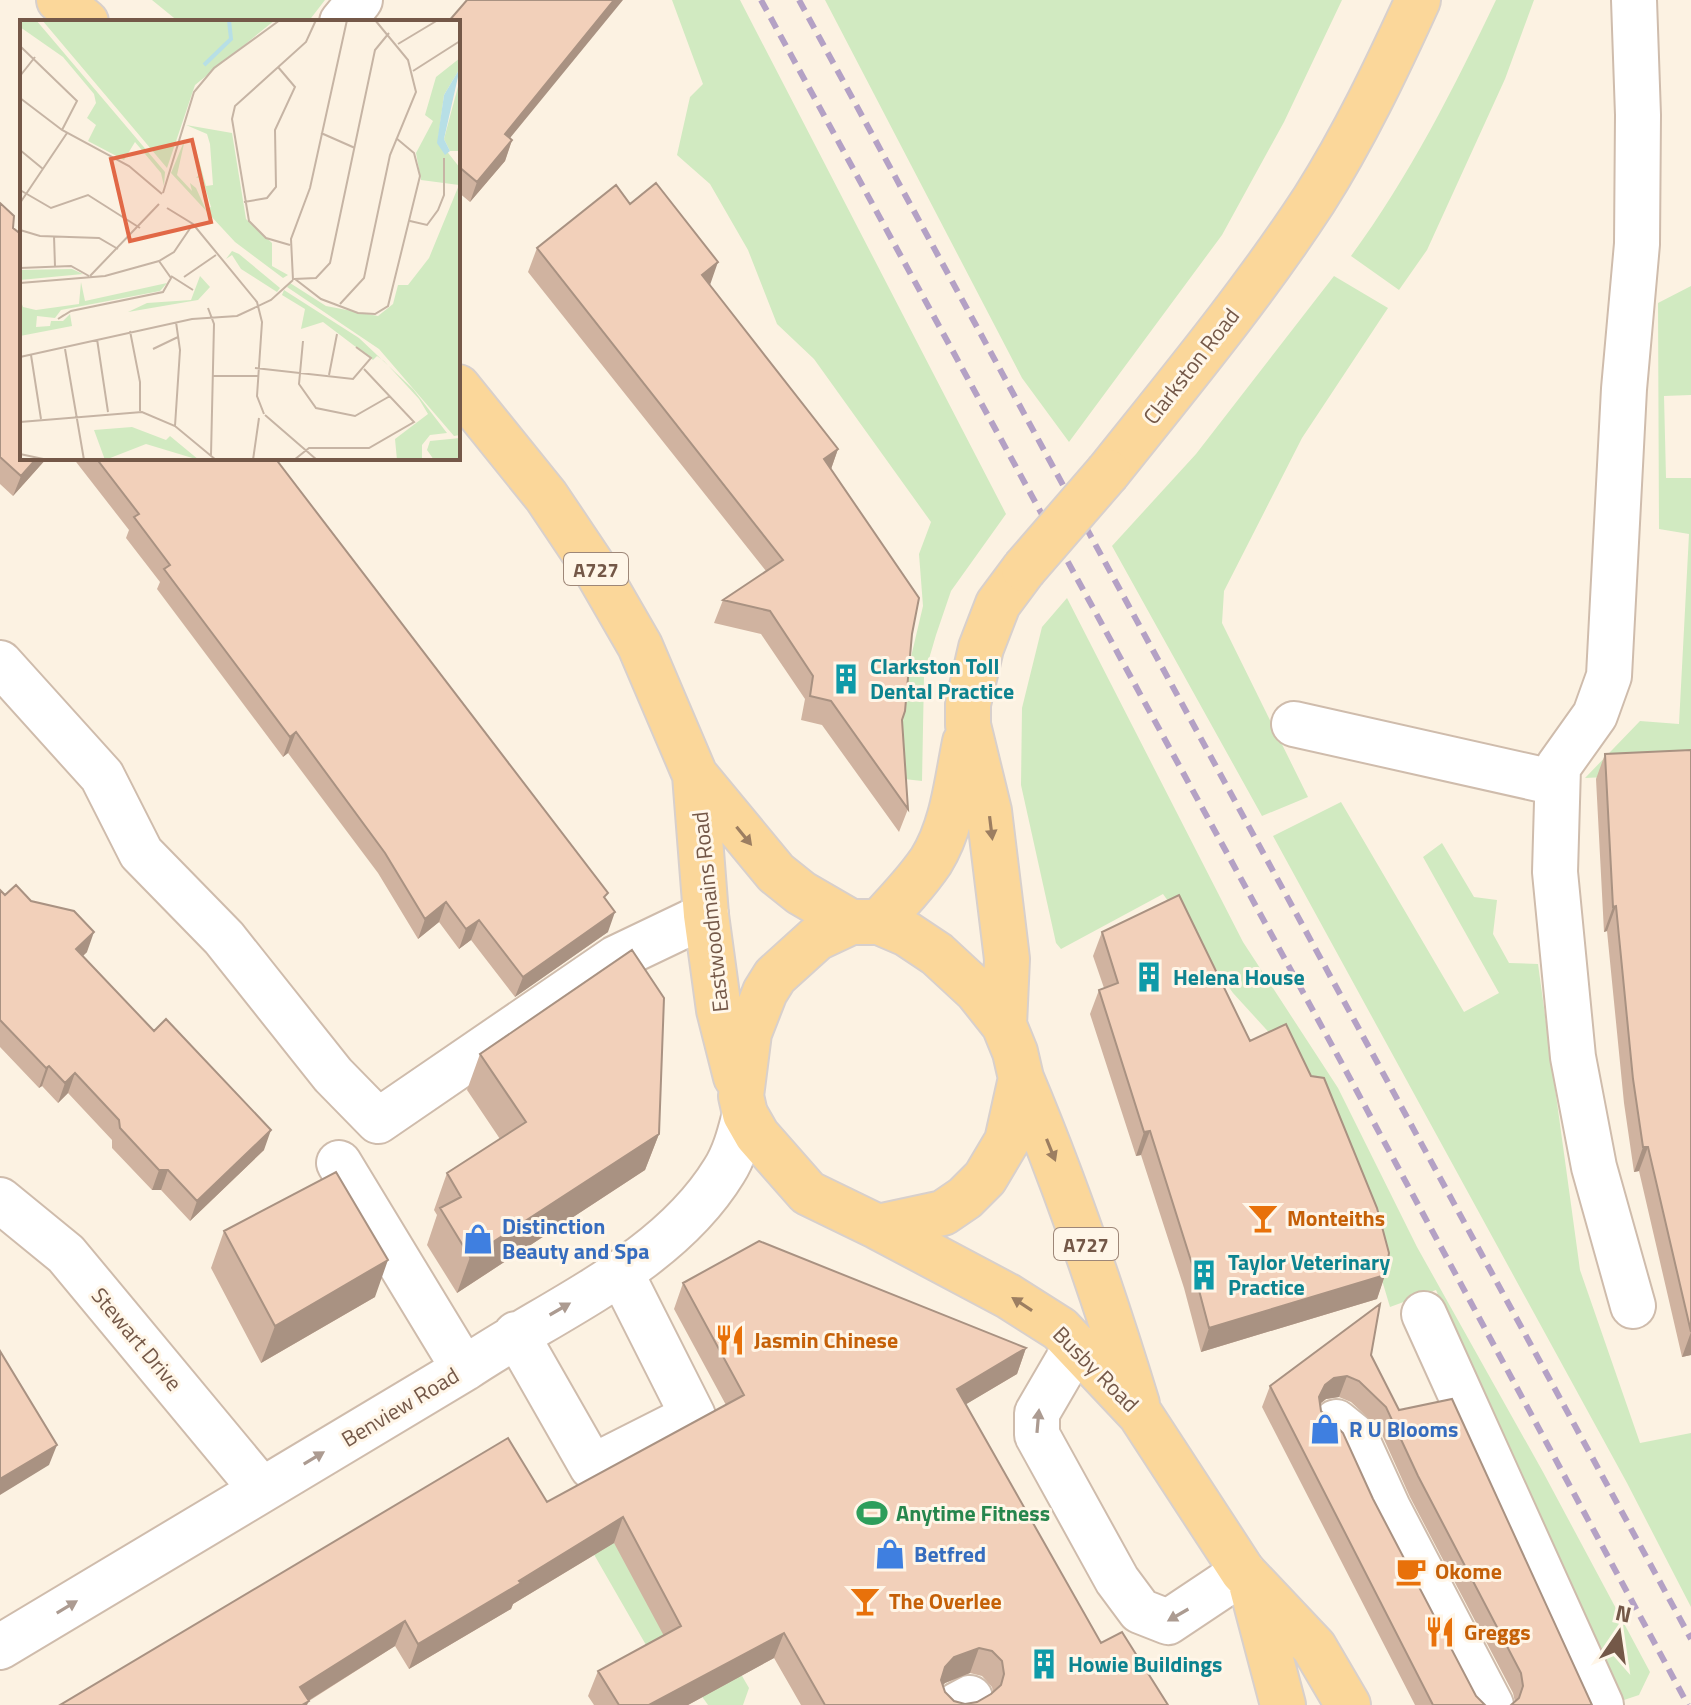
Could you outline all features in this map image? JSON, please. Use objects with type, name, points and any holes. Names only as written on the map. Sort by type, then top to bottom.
[{"type":"main road","points":[[59,0],[84,20]]},
{"type":"main road","name":"Clarkston Road","points":[[865,922],[913,884],[932,860],[942,838],[952,807],[968,725],[970,690],[981,648],[998,604],[1231,317],[1315,197],[1384,74],[1418,0]]},
{"type":"main road","name":"Eastwoodmains Road","points":[[460,389],[546,496],[599,575],[640,646],[695,775],[776,873],[801,893],[865,922]]},
{"type":"main road","name":"Clarkston Road","points":[[968,725],[989,811],[1007,959],[1004,1025]]},
{"type":"main road","name":"Eastwoodmains Road","points":[[695,775],[706,915],[719,1010],[743,1105]]},
{"type":"main road","points":[[865,922],[907,934],[937,954],[977,991],[1004,1025],[1021,1078],[1007,1141],[985,1178],[965,1198],[943,1213],[878,1227],[808,1193],[769,1151],[743,1105],[749,1033],[765,992],[775,976],[817,938],[865,922]]},
{"type":"main road","name":"A727","points":[[1021,1078],[1055,1158],[1093,1262],[1140,1414]]},
{"type":"main road","name":"Busby Road","points":[[878,1227],[1008,1296],[1060,1329],[1140,1414],[1247,1576],[1314,1647],[1332,1693]]},
{"type":"main road","name":"Busby Road","points":[[1247,1576],[1283,1705]]},
{"type":"street","points":[[344,20],[360,0]]},
{"type":"street","points":[[1633,1306],[1594,1167],[1573,1057],[1555,872],[1558,767],[1595,715],[1609,676],[1624,389],[1637,244],[1638,115],[1634,0]]},
{"type":"street","points":[[0,663],[102,776],[141,853],[224,938],[333,1075],[378,1121],[616,958],[706,915]]},
{"type":"street","points":[[1294,724],[1557,783]]},
{"type":"street","name":"Benview Road","points":[[0,1647],[621,1273],[694,1212],[726,1169],[743,1105]]},
{"type":"street","points":[[339,1163],[464,1369]]},
{"type":"street","name":"Stewart Drive","points":[[0,1200],[66,1254],[262,1490]]},
{"type":"street","points":[[516,1334],[592,1467],[693,1416],[621,1273]]},
{"type":"street","points":[[1424,1314],[1601,1705]]},
{"type":"street","points":[[1076,1346],[1037,1413],[1037,1435],[1117,1580],[1140,1611],[1168,1622],[1247,1576]]},
{"type":"street","points":[[1336,1422],[1356,1438],[1388,1508],[1491,1705]]},
{"type":"green space","points":[[152,0],[325,0],[310,20],[177,20]]},
{"type":"green space","points":[[672,0],[740,0],[1006,514],[951,591],[936,635],[924,676],[922,781],[904,779],[902,729],[911,657],[923,606],[919,554],[931,522],[814,359],[777,324],[748,250],[710,184],[677,155],[690,97],[703,84]]},
{"type":"green space","points":[[825,0],[1342,0],[1284,122],[1222,235],[1069,442],[1022,378]]},
{"type":"green space","points":[[1496,0],[1534,0],[1505,79],[1427,250],[1399,290],[1351,256],[1430,131]]},
{"type":"green space","points":[[1334,276],[1388,308],[1302,438],[1224,591],[1222,623],[1308,797],[1262,816],[1112,546],[1196,454]]},
{"type":"green space","points":[[1691,286],[1691,395],[1664,396],[1666,478],[1691,478],[1691,773],[1585,778],[1640,721],[1679,724],[1689,534],[1659,529],[1658,303]]},
{"type":"green space","points":[[1067,598],[1243,942],[1338,1088],[1417,1247],[1650,1672],[1639,1695],[1618,1702],[1608,1683],[1436,1290],[1390,1307],[1327,1096],[1233,993],[1163,894],[1061,949],[1056,943],[1021,785],[1022,708],[1042,627]]},
{"type":"green space","points":[[1341,802],[1464,1012],[1499,993],[1423,857],[1442,843],[1474,897],[1497,900],[1493,934],[1509,963],[1538,964],[1580,1270],[1640,1443],[1691,1433],[1691,1607],[1627,1483],[1273,836]]},
{"type":"green space","points":[[591,1499],[738,1669],[749,1688],[743,1705],[708,1705],[673,1656],[646,1645],[592,1551]]},
{"type":"building","points":[[467,0],[614,0],[505,134],[512,140],[477,182],[460,168],[460,20],[450,20]]},
{"type":"building","points":[[656,183],[718,262],[702,275],[838,449],[824,459],[919,598],[902,720],[908,809],[831,701],[810,696],[813,676],[770,611],[723,600],[783,560],[537,248],[616,185],[630,204]]},
{"type":"building","points":[[0,203],[14,216],[13,228],[20,233],[20,460],[35,460],[21,476],[0,457]]},
{"type":"building","points":[[98,460],[277,460],[608,893],[604,897],[615,912],[523,977],[479,920],[466,929],[446,902],[425,919],[385,853],[296,732],[290,737],[164,569],[170,565],[134,517],[139,514]]},
{"type":"building","points":[[1691,750],[1691,1332],[1648,1147],[1643,1147],[1616,906],[1613,907],[1605,754]]},
{"type":"building","points":[[16,885],[31,901],[74,911],[94,932],[76,949],[154,1031],[166,1019],[271,1130],[197,1201],[168,1170],[159,1170],[120,1128],[119,1120],[75,1073],[65,1083],[49,1066],[46,1068],[0,1020],[0,890],[5,895]]},
{"type":"building","points":[[1179,895],[1250,1041],[1286,1024],[1311,1076],[1324,1078],[1377,1208],[1389,1253],[1385,1275],[1209,1328],[1150,1131],[1144,1132],[1099,990],[1118,983],[1102,932]]},
{"type":"building","points":[[632,950],[664,998],[659,1134],[470,1257],[440,1208],[461,1197],[447,1173],[526,1122],[480,1054]]},
{"type":"building","points":[[336,1172],[388,1260],[275,1326],[224,1231]]},
{"type":"building","points":[[759,1241],[1026,1348],[957,1389],[1101,1643],[1122,1632],[1168,1705],[825,1705],[784,1633],[649,1705],[619,1705],[598,1671],[681,1626],[623,1517],[418,1644],[405,1621],[300,1687],[309,1701],[302,1705],[60,1705],[508,1438],[547,1502],[744,1395],[683,1283]],"holes":[[[979,1648],[992,1651],[1002,1661],[1004,1674],[1001,1685],[977,1702],[965,1704],[954,1701],[945,1692],[941,1680],[945,1667],[954,1657]]]},
{"type":"building","points":[[1380,1304],[1371,1355],[1399,1410],[1452,1399],[1592,1705],[1511,1705],[1519,1698],[1523,1686],[1521,1673],[1418,1476],[1386,1407],[1359,1381],[1347,1376],[1334,1378],[1325,1385],[1319,1397],[1321,1411],[1343,1433],[1373,1499],[1476,1696],[1485,1705],[1433,1705],[1270,1386]]},
{"type":"building","points":[[0,1351],[57,1445],[0,1479]]},
{"type":"railway","points":[[761,0],[1688,1705]]},
{"type":"railway","points":[[799,0],[1691,1639]]},
{"type":"place","name":"Clarkston Toll Dental Practice","points":[[846,679]]},
{"type":"place","name":"Helena House","points":[[1149,977]]},
{"type":"place","name":"Monteiths","points":[[1263,1218]]},
{"type":"place","name":"Distinction Beauty and Spa","points":[[478,1239]]},
{"type":"place","name":"Taylor Veterinary Practice","points":[[1204,1275]]},
{"type":"place","name":"Jasmin Chinese","points":[[730,1340]]},
{"type":"place","name":"R U Blooms","points":[[1325,1429]]},
{"type":"place","name":"Anytime Fitness","points":[[872,1513]]},
{"type":"place","name":"Betfred","points":[[890,1554]]},
{"type":"place","name":"Okome","points":[[1411,1571]]},
{"type":"place","name":"The Overlee","points":[[865,1601]]},
{"type":"place","name":"Greggs","points":[[1440,1632]]},
{"type":"place","name":"Howie Buildings","points":[[1044,1664]]}]
